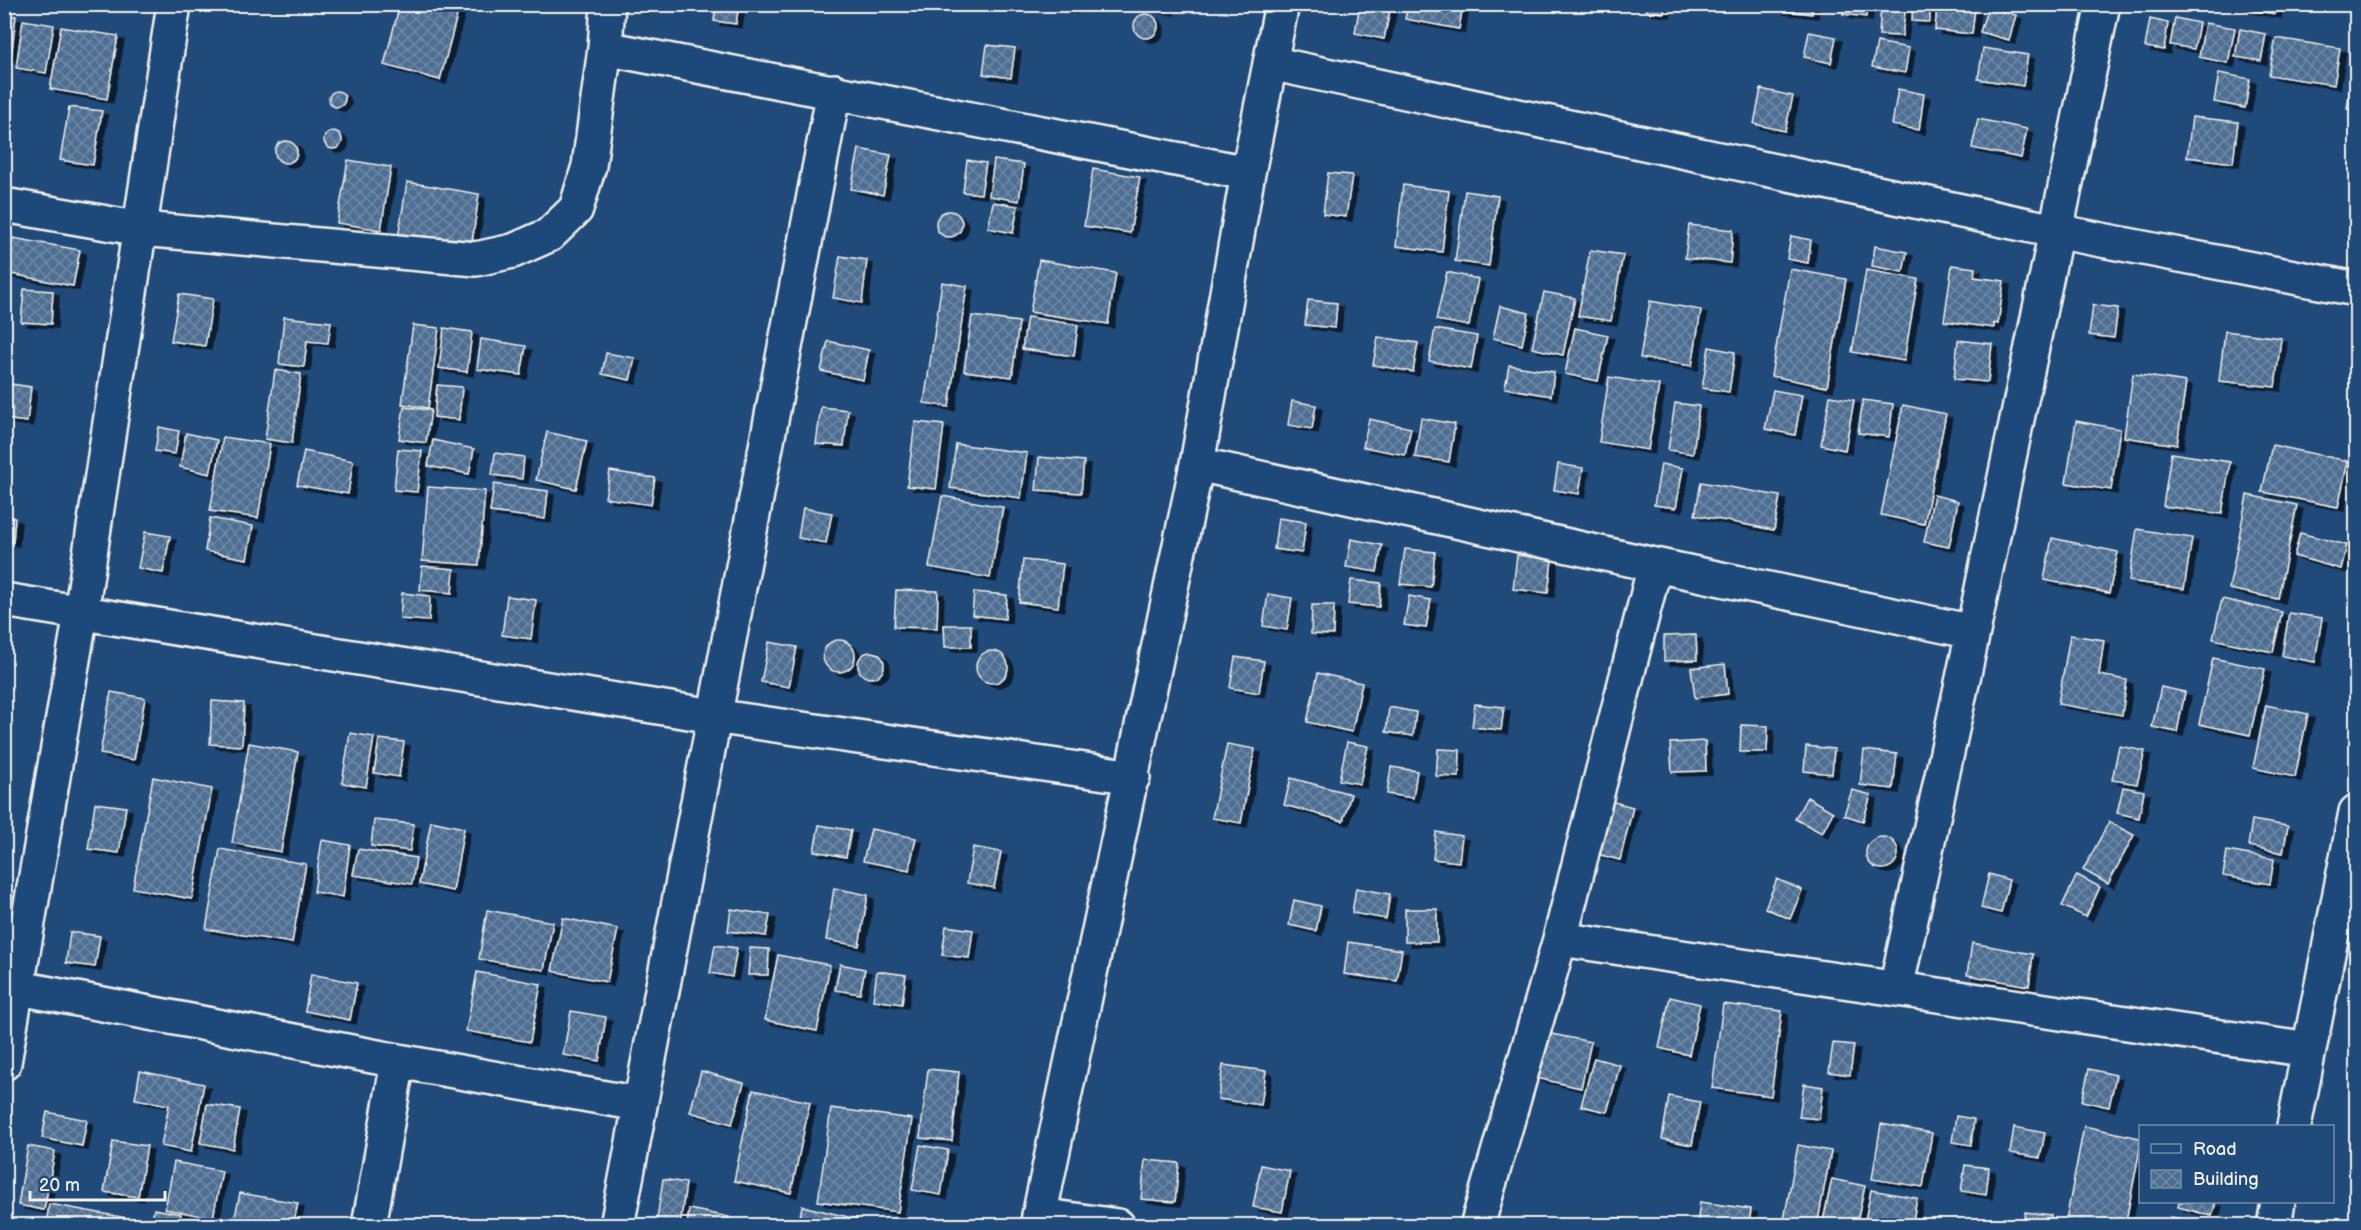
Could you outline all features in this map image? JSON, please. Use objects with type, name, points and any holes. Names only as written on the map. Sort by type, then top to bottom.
[{"type":"street","points":[[4,1063],[12,986],[81,613],[174,4]]},
{"type":"street","points":[[4,206],[141,229],[476,259],[513,251],[549,235],[576,209],[589,166],[605,48],[608,4]]},
{"type":"street","points":[[1118,1226],[1038,1220],[1197,465],[1248,173],[1282,4]]},
{"type":"street","points":[[1896,989],[1973,632],[2103,4]]},
{"type":"street","points":[[605,48],[1248,173]]},
{"type":"street","points":[[1270,63],[2055,231],[2356,289]]},
{"type":"street","points":[[617,1226],[834,91]]},
{"type":"street","points":[[1197,465],[1973,632]]},
{"type":"street","points":[[1477,1226],[1560,939],[1654,565]]},
{"type":"street","points":[[4,600],[713,716],[1133,777]]},
{"type":"street","points":[[2294,1125],[2356,812]]},
{"type":"street","points":[[1560,939],[2309,1050]]},
{"type":"street","points":[[12,986],[398,1062],[639,1104]]},
{"type":"street","points":[[369,1226],[398,1062]]},
{"type":"street","points":[[2274,1226],[2278,1203]]},
{"type":"building","points":[[400,4],[460,4],[440,80],[384,65]]},
{"type":"building","points":[[617,4],[642,4],[642,10]]},
{"type":"building","points":[[716,4],[739,4],[736,24],[714,21]]},
{"type":"building","points":[[1037,4],[1072,4],[1071,9]]},
{"type":"building","points":[[1129,4],[1169,4],[1168,11]]},
{"type":"building","points":[[1360,4],[1390,10],[1384,39],[1355,33]]},
{"type":"building","points":[[1408,4],[1463,4],[1459,29],[1405,19]]},
{"type":"building","points":[[1647,4],[1665,4],[1664,13],[1646,11]]},
{"type":"building","points":[[1779,4],[1813,4],[1812,14],[1778,10]]},
{"type":"building","points":[[1845,4],[1868,4],[1866,17],[1843,14]]},
{"type":"building","points":[[1881,4],[1906,4],[1902,36],[1879,35]]},
{"type":"building","points":[[1913,4],[1930,4],[1930,22],[1912,21]]},
{"type":"building","points":[[1937,4],[1975,8],[1972,34],[1935,30]]},
{"type":"building","points":[[2228,4],[2277,4],[2275,14],[2228,6]]},
{"type":"building","points":[[1988,7],[2016,15],[2009,40],[1980,32]]},
{"type":"building","points":[[1146,14],[1154,18],[1158,26],[1154,34],[1146,38],[1138,34],[1134,26],[1138,18]]},
{"type":"building","points":[[4,15],[16,16],[11,58],[4,57]]},
{"type":"building","points":[[2175,18],[2199,23],[2194,49],[2170,45]]},
{"type":"building","points":[[2150,19],[2168,23],[2164,50],[2145,47]]},
{"type":"building","points":[[23,20],[54,25],[46,73],[16,68]]},
{"type":"building","points":[[2205,23],[2235,28],[2228,63],[2199,57]]},
{"type":"building","points":[[61,27],[118,36],[107,99],[50,89]]},
{"type":"building","points":[[2240,29],[2266,34],[2261,61],[2235,57]]},
{"type":"building","points":[[1809,32],[1836,37],[1831,63],[1804,57]]},
{"type":"building","points":[[2276,38],[2340,48],[2334,85],[2269,75]]},
{"type":"building","points":[[1877,42],[1909,48],[1905,73],[1872,67]]},
{"type":"building","points":[[987,45],[1015,48],[1011,78],[983,74]]},
{"type":"building","points":[[1983,48],[2028,55],[2023,86],[1978,79]]},
{"type":"building","points":[[2354,56],[2356,56],[2356,110],[2347,109]]},
{"type":"building","points":[[2219,73],[2250,79],[2245,108],[2214,102]]},
{"type":"building","points":[[1761,89],[1793,96],[1785,131],[1754,124]]},
{"type":"building","points":[[1898,89],[1924,94],[1919,130],[1892,125]]},
{"type":"building","points":[[334,91],[340,91],[345,99],[343,105],[334,107],[329,102],[329,96]]},
{"type":"building","points":[[69,107],[102,111],[93,165],[60,160]]},
{"type":"building","points":[[2192,117],[2238,122],[2233,163],[2187,157]]},
{"type":"building","points":[[1978,119],[2027,129],[2021,158],[1972,148]]},
{"type":"building","points":[[333,131],[339,134],[342,140],[339,146],[333,149],[327,146],[324,140],[327,134]]},
{"type":"building","points":[[286,141],[294,144],[297,152],[294,160],[286,163],[278,160],[275,152],[278,144]]},
{"type":"building","points":[[859,149],[891,155],[883,195],[851,189]]},
{"type":"building","points":[[348,160],[391,167],[381,230],[337,223]]},
{"type":"building","points":[[967,160],[986,163],[981,194],[963,192]]},
{"type":"building","points":[[994,160],[1024,164],[1019,201],[989,196]]},
{"type":"building","points":[[1093,169],[1140,177],[1130,233],[1084,226]]},
{"type":"building","points":[[1328,173],[1352,175],[1346,217],[1323,214]]},
{"type":"building","points":[[407,182],[479,194],[471,250],[398,238]]},
{"type":"building","points":[[1403,185],[1449,191],[1442,252],[1396,246]]},
{"type":"building","points":[[1465,191],[1498,196],[1489,266],[1455,261]]},
{"type":"building","points":[[993,202],[1018,206],[1013,233],[988,228]]},
{"type":"building","points":[[949,211],[959,214],[962,224],[959,234],[949,237],[939,234],[936,224],[939,214]]},
{"type":"building","points":[[1689,225],[1733,230],[1730,263],[1685,258]]},
{"type":"building","points":[[1791,236],[1811,240],[1808,263],[1787,259]]},
{"type":"building","points":[[13,238],[80,250],[73,286],[6,273]]},
{"type":"building","points":[[1875,246],[1907,252],[1903,272],[1872,266]]},
{"type":"building","points":[[1590,250],[1623,255],[1611,321],[1578,316]]},
{"type":"building","points":[[840,256],[867,260],[862,303],[833,298]]},
{"type":"building","points":[[1039,260],[1116,273],[1108,324],[1030,312]]},
{"type":"building","points":[[1952,265],[1975,268],[1974,277],[2004,281],[1998,324],[1994,323],[1994,328],[1944,321]]},
{"type":"building","points":[[1790,269],[1846,279],[1827,387],[1771,376]]},
{"type":"building","points":[[1866,270],[1918,279],[1904,361],[1852,352]]},
{"type":"building","points":[[1447,272],[1478,279],[1469,326],[1436,320]]},
{"type":"building","points":[[942,282],[967,286],[949,407],[924,403]]},
{"type":"building","points":[[24,289],[53,291],[51,324],[21,322]]},
{"type":"building","points":[[1544,292],[1575,298],[1563,355],[1532,348]]},
{"type":"building","points":[[179,294],[213,299],[205,346],[171,341]]},
{"type":"building","points":[[1308,300],[1337,303],[1335,328],[1305,325]]},
{"type":"building","points":[[1650,301],[1701,310],[1692,366],[1640,358]]},
{"type":"building","points":[[2093,305],[2118,308],[2114,338],[2089,335]]},
{"type":"building","points":[[1500,306],[1529,313],[1522,345],[1493,338]]},
{"type":"building","points":[[972,316],[1019,322],[1012,377],[964,371]]},
{"type":"building","points":[[284,317],[331,322],[328,343],[307,341],[304,367],[279,364]]},
{"type":"building","points":[[1027,317],[1078,325],[1074,356],[1022,349]]},
{"type":"building","points":[[413,325],[439,328],[428,408],[402,404]]},
{"type":"building","points":[[444,328],[472,332],[467,372],[439,368]]},
{"type":"building","points":[[1575,328],[1608,335],[1598,381],[1565,374]]},
{"type":"building","points":[[1435,329],[1477,336],[1471,369],[1429,361]]},
{"type":"building","points":[[2225,331],[2281,338],[2275,387],[2219,381]]},
{"type":"building","points":[[1378,337],[1418,343],[1413,372],[1373,365]]},
{"type":"building","points":[[481,339],[526,346],[521,375],[477,369]]},
{"type":"building","points":[[1958,340],[1992,344],[1988,382],[1954,379]]},
{"type":"building","points":[[828,341],[869,350],[863,380],[821,371]]},
{"type":"building","points":[[1709,347],[1735,352],[1729,392],[1702,388]]},
{"type":"building","points":[[606,353],[635,358],[630,380],[602,374]]},
{"type":"building","points":[[1509,365],[1554,372],[1551,396],[1505,388]]},
{"type":"building","points":[[275,370],[301,374],[292,443],[265,439]]},
{"type":"building","points":[[2133,374],[2186,382],[2177,445],[2124,437]]},
{"type":"building","points":[[1609,377],[1659,385],[1648,450],[1599,442]]},
{"type":"building","points":[[4,383],[31,387],[27,422],[4,419]]},
{"type":"building","points":[[437,385],[462,387],[459,420],[434,417]]},
{"type":"building","points":[[1773,390],[1802,395],[1795,435],[1765,429]]},
{"type":"building","points":[[1830,396],[1854,400],[1845,450],[1821,445]]},
{"type":"building","points":[[1863,400],[1893,404],[1889,437],[1858,433]]},
{"type":"building","points":[[1292,401],[1316,405],[1312,429],[1288,425]]},
{"type":"building","points":[[1675,403],[1699,406],[1693,454],[1668,450]]},
{"type":"building","points":[[1903,405],[1946,414],[1924,524],[1881,515]]},
{"type":"building","points":[[404,407],[431,410],[426,443],[399,439]]},
{"type":"building","points":[[821,407],[848,410],[844,446],[816,444]]},
{"type":"building","points":[[1421,418],[1455,424],[1449,462],[1415,457]]},
{"type":"building","points":[[1369,419],[1411,428],[1405,455],[1363,447]]},
{"type":"building","points":[[2076,421],[2120,429],[2111,490],[2066,483]]},
{"type":"building","points":[[915,422],[944,425],[936,489],[907,486]]},
{"type":"building","points":[[159,427],[179,431],[175,454],[155,451]]},
{"type":"building","points":[[547,432],[587,441],[576,489],[536,480]]},
{"type":"building","points":[[186,433],[217,440],[210,474],[180,467]]},
{"type":"building","points":[[223,437],[270,444],[258,518],[210,511]]},
{"type":"building","points":[[433,440],[474,449],[469,474],[428,466]]},
{"type":"building","points":[[956,444],[1027,453],[1021,498],[950,488]]},
{"type":"building","points":[[2272,445],[2348,461],[2338,507],[2262,492]]},
{"type":"building","points":[[398,449],[422,451],[417,492],[394,490]]},
{"type":"building","points":[[304,451],[353,461],[348,494],[297,485]]},
{"type":"building","points":[[495,453],[524,457],[522,479],[492,475]]},
{"type":"building","points":[[2171,453],[2230,462],[2222,514],[2163,506]]},
{"type":"building","points":[[1039,457],[1084,461],[1081,493],[1036,490]]},
{"type":"building","points":[[1558,464],[1583,468],[1579,494],[1554,490]]},
{"type":"building","points":[[1661,464],[1683,468],[1676,508],[1654,505]]},
{"type":"building","points":[[610,471],[655,478],[651,505],[605,498]]},
{"type":"building","points":[[1701,482],[1780,496],[1774,530],[1695,515]]},
{"type":"building","points":[[494,484],[548,491],[545,519],[490,512]]},
{"type":"building","points":[[428,487],[485,491],[479,565],[422,561]]},
{"type":"building","points":[[1934,495],[1958,501],[1949,547],[1924,542]]},
{"type":"building","points":[[2247,495],[2297,505],[2278,599],[2229,589]]},
{"type":"building","points":[[942,496],[1003,507],[990,578],[929,567]]},
{"type":"building","points":[[803,508],[832,513],[826,543],[798,538]]},
{"type":"building","points":[[4,516],[15,518],[13,542],[4,541]]},
{"type":"building","points":[[210,518],[253,526],[247,559],[205,551]]},
{"type":"building","points":[[1278,518],[1306,522],[1302,553],[1274,549]]},
{"type":"building","points":[[2137,529],[2192,538],[2184,589],[2129,581]]},
{"type":"building","points":[[145,532],[170,536],[163,573],[138,568]]},
{"type":"building","points":[[2300,533],[2347,545],[2341,569],[2294,556]]},
{"type":"building","points":[[2052,538],[2118,552],[2109,593],[2044,580]]},
{"type":"building","points":[[1351,539],[1382,545],[1377,572],[1346,567]]},
{"type":"building","points":[[1405,549],[1435,552],[1431,587],[1400,584]]},
{"type":"building","points":[[1517,555],[1552,560],[1548,593],[1513,589]]},
{"type":"building","points":[[1023,560],[1063,564],[1058,607],[1019,602]]},
{"type":"building","points":[[422,566],[454,569],[452,593],[420,590]]},
{"type":"building","points":[[1351,580],[1381,583],[1379,607],[1348,604]]},
{"type":"building","points":[[896,590],[938,591],[937,628],[894,627]]},
{"type":"building","points":[[974,592],[1007,595],[1005,619],[972,615]]},
{"type":"building","points":[[402,593],[430,596],[429,621],[400,619]]},
{"type":"building","points":[[1268,594],[1292,598],[1287,630],[1263,626]]},
{"type":"building","points":[[507,596],[536,600],[531,639],[502,635]]},
{"type":"building","points":[[1409,596],[1431,600],[1426,628],[1404,625]]},
{"type":"building","points":[[2222,599],[2282,612],[2273,652],[2213,639]]},
{"type":"building","points":[[1312,605],[1334,605],[1333,635],[1311,634]]},
{"type":"building","points":[[2289,613],[2322,618],[2315,662],[2282,656]]},
{"type":"building","points":[[944,625],[971,625],[971,647],[945,647]]},
{"type":"building","points":[[1696,635],[1697,660],[1664,661],[1664,636]]},
{"type":"building","points":[[2070,635],[2104,640],[2099,675],[2127,680],[2122,715],[2058,704]]},
{"type":"building","points":[[839,640],[850,645],[855,656],[850,667],[839,672],[828,667],[823,656],[828,645]]},
{"type":"building","points":[[769,642],[797,647],[789,687],[761,682]]},
{"type":"building","points":[[992,651],[1003,656],[1008,667],[1003,678],[992,683],[981,678],[976,667],[981,656]]},
{"type":"building","points":[[871,652],[880,656],[884,665],[880,674],[871,678],[862,674],[858,665],[862,656]]},
{"type":"building","points":[[1235,657],[1264,661],[1259,693],[1230,688]]},
{"type":"building","points":[[2213,658],[2265,669],[2250,735],[2199,724]]},
{"type":"building","points":[[1725,664],[1728,694],[1695,698],[1691,668]]},
{"type":"building","points":[[1318,673],[1362,683],[1352,732],[1307,722]]},
{"type":"building","points":[[2161,687],[2185,692],[2177,732],[2152,727]]},
{"type":"building","points":[[111,692],[145,698],[134,760],[100,754]]},
{"type":"building","points":[[212,701],[244,703],[242,746],[210,744]]},
{"type":"building","points":[[1475,704],[1504,707],[1501,730],[1472,727]]},
{"type":"building","points":[[2266,705],[2308,714],[2295,777],[2253,768]]},
{"type":"building","points":[[1389,707],[1416,712],[1413,736],[1386,732]]},
{"type":"building","points":[[1741,725],[1768,726],[1767,752],[1740,752]]},
{"type":"building","points":[[350,733],[374,737],[366,787],[342,783]]},
{"type":"building","points":[[379,739],[404,742],[399,777],[374,773]]},
{"type":"building","points":[[1705,741],[1706,771],[1672,772],[1670,743]]},
{"type":"building","points":[[1347,742],[1368,746],[1360,784],[1339,780]]},
{"type":"building","points":[[249,743],[298,752],[281,852],[232,843]]},
{"type":"building","points":[[1227,744],[1255,749],[1241,823],[1212,818]]},
{"type":"building","points":[[1806,746],[1834,749],[1832,774],[1804,771]]},
{"type":"building","points":[[2119,746],[2145,751],[2137,784],[2112,780]]},
{"type":"building","points":[[1438,749],[1460,750],[1459,777],[1436,776]]},
{"type":"building","points":[[1864,750],[1897,754],[1893,789],[1860,785]]},
{"type":"building","points":[[1391,767],[1417,771],[1413,798],[1387,794]]},
{"type":"building","points":[[153,777],[212,789],[192,899],[133,888]]},
{"type":"building","points":[[1291,778],[1351,794],[1343,821],[1284,805]]},
{"type":"building","points":[[2123,787],[2144,791],[2139,818],[2117,813]]},
{"type":"building","points":[[1852,790],[1871,795],[1863,821],[1844,815]]},
{"type":"building","points":[[1807,797],[1833,812],[1822,833],[1795,819]]},
{"type":"building","points":[[1606,800],[1633,807],[1620,860],[1593,853]]},
{"type":"building","points":[[95,803],[126,807],[119,853],[88,849]]},
{"type":"building","points":[[374,820],[414,824],[410,851],[371,846]]},
{"type":"building","points":[[2252,820],[2288,826],[2283,853],[2248,846]]},
{"type":"building","points":[[431,821],[464,828],[453,891],[419,884]]},
{"type":"building","points":[[2109,822],[2134,835],[2108,884],[2083,870]]},
{"type":"building","points":[[819,825],[851,830],[846,857],[814,851]]},
{"type":"building","points":[[871,829],[916,838],[909,870],[863,861]]},
{"type":"building","points":[[1436,832],[1462,836],[1459,862],[1433,859]]},
{"type":"building","points":[[1882,837],[1893,842],[1898,853],[1893,864],[1882,869],[1871,864],[1866,853],[1871,842]]},
{"type":"building","points":[[322,840],[350,845],[343,897],[314,892]]},
{"type":"building","points":[[973,847],[1001,852],[994,888],[967,883]]},
{"type":"building","points":[[220,849],[306,864],[292,943],[206,929]]},
{"type":"building","points":[[358,849],[416,858],[412,884],[353,875]]},
{"type":"building","points":[[2227,851],[2274,859],[2270,884],[2223,876]]},
{"type":"building","points":[[1989,874],[2009,880],[2001,913],[1981,908]]},
{"type":"building","points":[[2077,875],[2100,887],[2086,917],[2062,906]]},
{"type":"building","points":[[1777,879],[1802,890],[1790,919],[1765,908]]},
{"type":"building","points":[[834,888],[868,895],[859,946],[826,940]]},
{"type":"building","points":[[1356,888],[1390,894],[1386,919],[1352,913]]},
{"type":"building","points":[[1294,900],[1321,906],[1316,931],[1289,925]]},
{"type":"building","points":[[731,909],[770,915],[766,936],[728,931]]},
{"type":"building","points":[[1405,909],[1437,909],[1437,942],[1405,942]]},
{"type":"building","points":[[487,910],[553,922],[544,970],[479,959]]},
{"type":"building","points":[[563,918],[618,929],[607,982],[552,971]]},
{"type":"building","points":[[946,926],[973,930],[969,958],[942,955]]},
{"type":"building","points":[[70,932],[100,936],[95,967],[66,963]]},
{"type":"building","points":[[1348,942],[1402,950],[1397,981],[1344,974]]},
{"type":"building","points":[[1972,943],[2033,954],[2029,986],[1967,975]]},
{"type":"building","points":[[715,945],[737,948],[732,977],[710,973]]},
{"type":"building","points":[[750,948],[769,949],[768,975],[748,975]]},
{"type":"building","points":[[778,955],[830,965],[817,1031],[765,1020]]},
{"type":"building","points":[[840,964],[865,969],[860,994],[835,990]]},
{"type":"building","points":[[877,971],[906,975],[902,1004],[873,1000]]},
{"type":"building","points":[[477,972],[541,984],[530,1042],[466,1031]]},
{"type":"building","points":[[311,974],[357,983],[350,1020],[305,1011]]},
{"type":"building","points":[[1670,997],[1700,1004],[1689,1055],[1659,1048]]},
{"type":"building","points":[[1723,1004],[1782,1011],[1771,1096],[1712,1088]]},
{"type":"building","points":[[571,1011],[606,1017],[599,1061],[563,1055]]},
{"type":"building","points":[[1537,1031],[1591,1042],[1581,1088],[1528,1076]]},
{"type":"building","points":[[1833,1043],[1854,1045],[1850,1075],[1829,1072]]},
{"type":"building","points":[[1594,1058],[1620,1065],[1607,1112],[1581,1106]]},
{"type":"building","points":[[1223,1065],[1266,1071],[1261,1105],[1218,1099]]},
{"type":"building","points":[[928,1069],[959,1072],[952,1141],[920,1138]]},
{"type":"building","points":[[2089,1069],[2116,1075],[2109,1107],[2082,1101]]},
{"type":"building","points":[[140,1071],[204,1084],[191,1152],[161,1146],[169,1105],[135,1099]]},
{"type":"building","points":[[701,1071],[744,1083],[732,1124],[690,1112]]},
{"type":"building","points":[[1804,1084],[1823,1087],[1819,1119],[1799,1117]]},
{"type":"building","points":[[753,1090],[810,1102],[791,1193],[734,1181]]},
{"type":"building","points":[[1669,1096],[1700,1102],[1692,1145],[1662,1139]]},
{"type":"building","points":[[207,1104],[240,1109],[233,1149],[200,1143]]},
{"type":"building","points":[[831,1108],[912,1119],[898,1212],[818,1201]]},
{"type":"building","points":[[47,1112],[87,1120],[82,1146],[42,1138]]},
{"type":"building","points":[[1956,1116],[1974,1119],[1971,1145],[1952,1142]]},
{"type":"building","points":[[1881,1124],[1932,1133],[1923,1187],[1872,1179]]},
{"type":"building","points":[[2084,1126],[2139,1138],[2139,1154],[2125,1226],[2065,1226]]},
{"type":"building","points":[[2014,1127],[2045,1133],[2040,1158],[2010,1153]]},
{"type":"building","points":[[113,1141],[147,1146],[138,1197],[104,1192]]},
{"type":"building","points":[[920,1145],[948,1150],[941,1195],[912,1190]]},
{"type":"building","points":[[1798,1145],[1831,1151],[1817,1226],[1783,1225]]},
{"type":"building","points":[[28,1146],[55,1151],[44,1210],[18,1205]]},
{"type":"building","points":[[1145,1160],[1179,1163],[1175,1202],[1141,1199]]},
{"type":"building","points":[[174,1162],[222,1171],[213,1218],[165,1209]]},
{"type":"building","points":[[1261,1165],[1290,1171],[1282,1212],[1253,1207]]},
{"type":"building","points":[[1965,1165],[1989,1168],[1986,1195],[1961,1191]]},
{"type":"building","points":[[663,1179],[686,1183],[680,1226],[656,1226]]},
{"type":"building","points":[[1832,1179],[1865,1186],[1856,1226],[1822,1226]]},
{"type":"building","points":[[1871,1190],[1917,1198],[1912,1226],[1864,1226]]},
{"type":"building","points":[[240,1193],[298,1203],[293,1226],[233,1226]]},
{"type":"building","points":[[1700,1202],[1751,1209],[1749,1226],[1697,1226]]},
{"type":"building","points":[[2179,1203],[2216,1203],[2212,1216],[2178,1207]]},
{"type":"building","points":[[49,1204],[133,1219],[132,1226],[46,1226]]},
{"type":"building","points":[[802,1206],[857,1219],[855,1226],[798,1226]]},
{"type":"building","points":[[154,1209],[181,1214],[179,1226],[151,1226]]},
{"type":"building","points":[[689,1209],[729,1217],[727,1226],[687,1226]]},
{"type":"building","points":[[2025,1212],[2051,1215],[2050,1226],[2023,1226]]},
{"type":"building","points":[[2171,1217],[2208,1224],[2207,1226],[2170,1226]]},
{"type":"building","points":[[1615,1218],[1646,1223],[1646,1226],[1614,1226]]},
{"type":"building","points":[[1519,1221],[1546,1225],[1546,1226],[1518,1226]]}]
